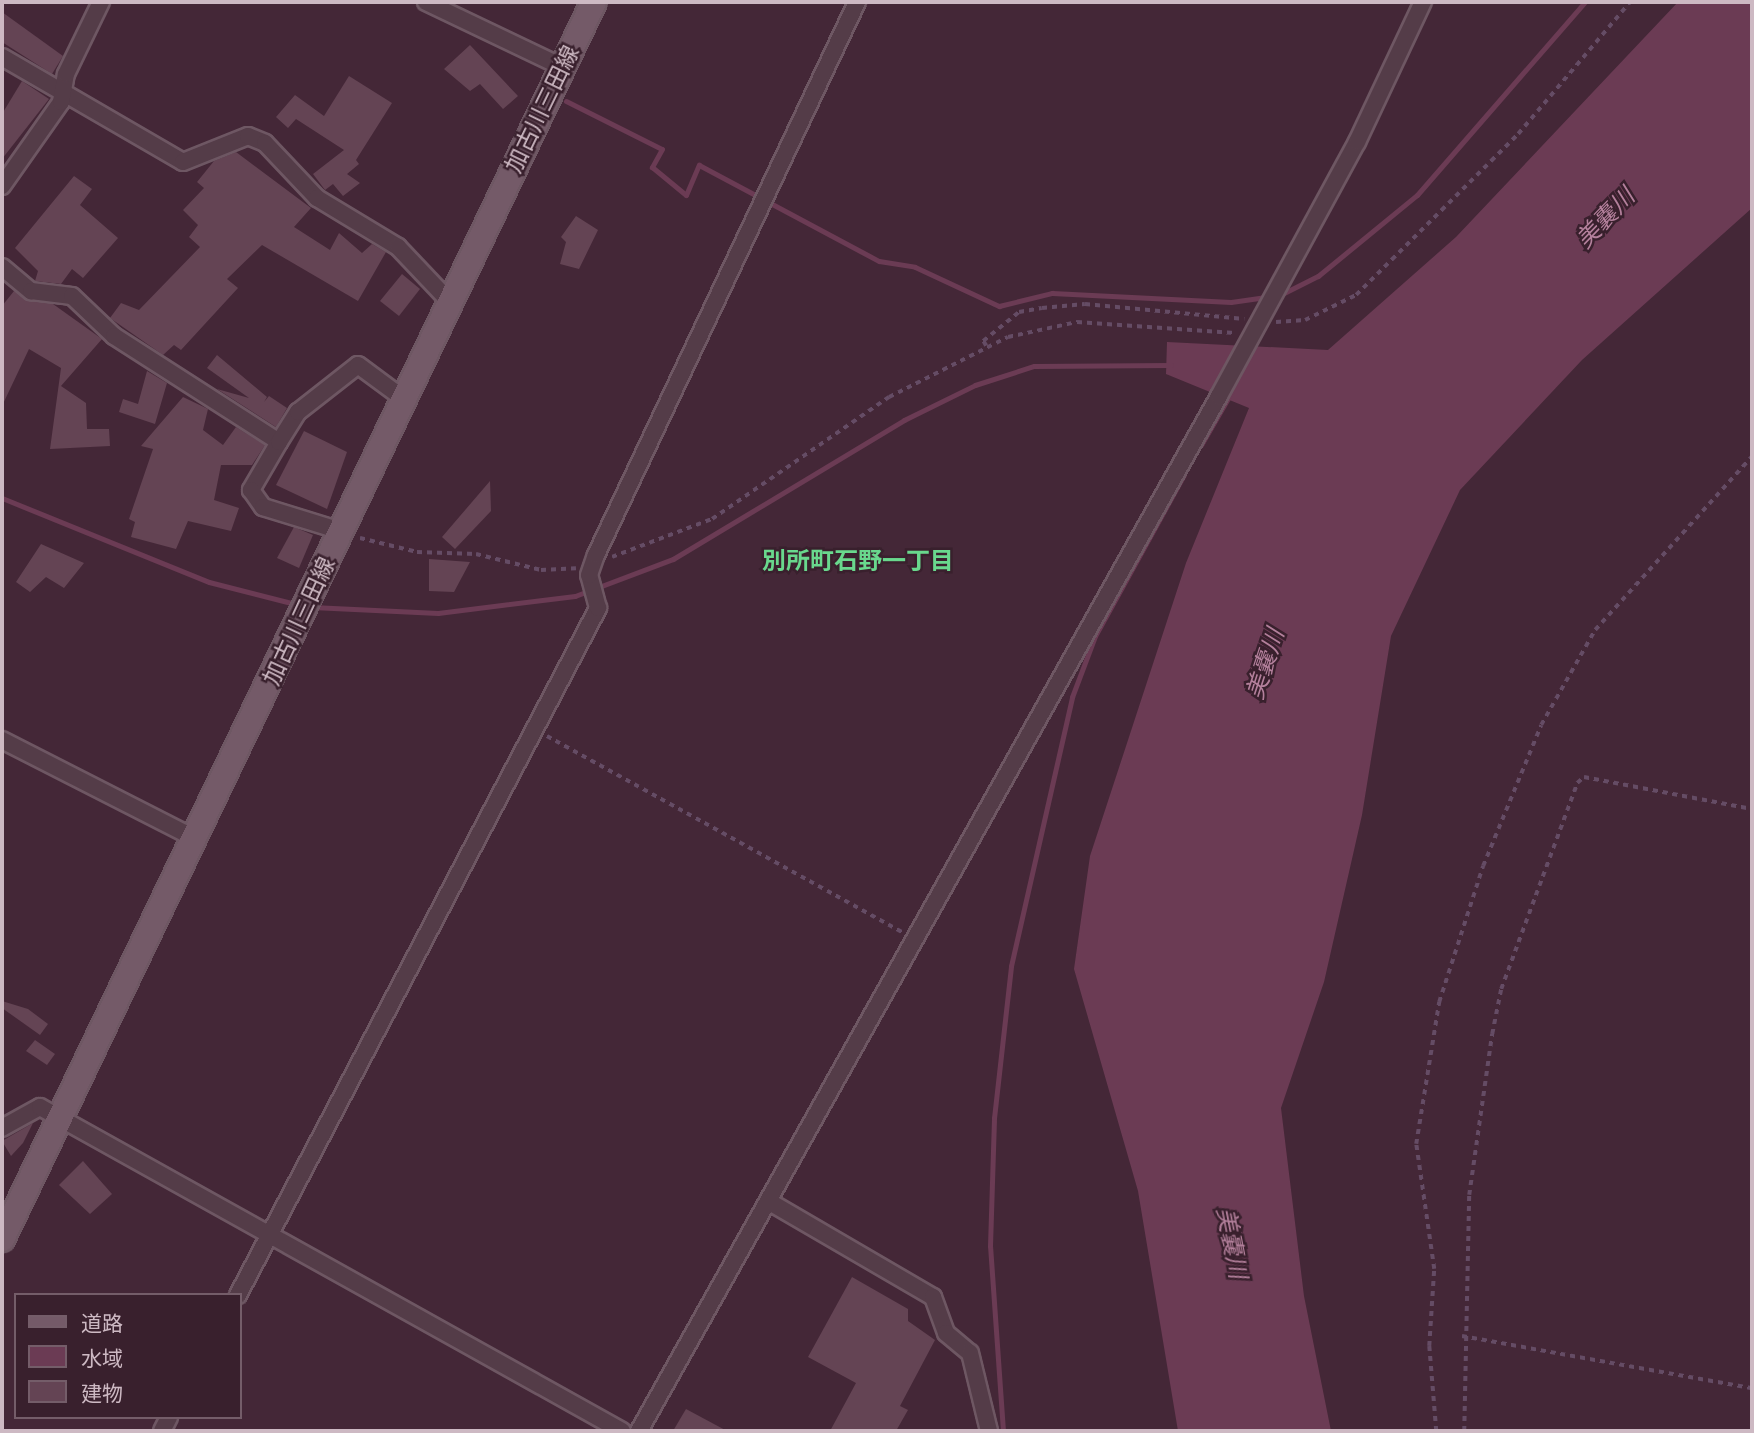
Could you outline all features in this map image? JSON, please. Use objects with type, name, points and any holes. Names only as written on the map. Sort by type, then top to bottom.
[{"type":"main road","name":"加古川三田線","points":[[2,1239],[57,1118],[196,839],[594,2]]},
{"type":"street","points":[[2,186],[61,102],[62,89],[101,2]]},
{"type":"street","points":[[426,2],[562,67]]},
{"type":"street","points":[[239,1293],[538,731],[598,608],[592,565],[857,2]]},
{"type":"street","points":[[639,1431],[1219,396],[1357,142],[1423,2]]},
{"type":"street","points":[[2,57],[62,89],[183,162],[248,136],[265,143],[317,198],[398,247],[450,302]]},
{"type":"street","points":[[2,267],[31,291],[72,296],[114,336],[279,442]]},
{"type":"street","points":[[341,531],[263,507],[251,489],[298,412],[358,365],[404,399]]},
{"type":"street","points":[[2,740],[196,839]]},
{"type":"street","points":[[2,1128],[31,1108],[57,1118],[622,1431]]},
{"type":"street","points":[[768,1201],[933,1297],[946,1334],[970,1353],[989,1431]]},
{"type":"path","points":[[341,531],[417,552],[477,554],[541,570],[592,565],[638,551],[712,519],[889,397],[986,346],[1077,322],[1252,333],[1305,320],[1356,295],[1518,134],[1630,2]]},
{"type":"path","points":[[986,346],[983,341],[1019,312],[1085,304],[1252,333]]},
{"type":"path","points":[[1436,1431],[1429,1346],[1434,1269],[1416,1144],[1439,1002],[1483,866],[1541,725],[1595,630],[1752,456]]},
{"type":"path","points":[[538,731],[913,938]]},
{"type":"path","points":[[1464,1431],[1462,1336],[1469,1195],[1492,1034],[1501,989],[1577,783],[1584,777],[1752,809]]},
{"type":"path","points":[[1462,1336],[1752,1388]]},
{"type":"water","name":"美嚢川","points":[[1678,2],[1752,2],[1752,208],[1582,360],[1460,490],[1391,636],[1362,815],[1324,982],[1281,1108],[1304,1296],[1331,1431],[1178,1431],[1138,1191],[1074,969],[1090,856],[1186,563],[1249,408],[1166,374],[1167,342],[1328,350],[1456,237]]},
{"type":"building","points":[[2,12],[63,56],[52,74],[2,42]]},
{"type":"building","points":[[470,45],[518,96],[503,109],[480,84],[470,91],[444,69]]},
{"type":"building","points":[[349,76],[392,103],[356,160],[359,164],[347,174],[360,183],[343,196],[333,184],[325,190],[313,174],[344,150],[296,119],[288,128],[276,117],[295,95],[324,116]]},
{"type":"building","points":[[22,81],[49,99],[2,159],[2,114]]},
{"type":"building","points":[[236,152],[311,208],[294,227],[330,250],[339,233],[362,253],[372,244],[386,252],[358,301],[262,245],[227,279],[238,288],[181,350],[174,345],[163,355],[110,318],[121,303],[139,310],[200,247],[189,237],[198,225],[183,210],[204,188],[197,182],[214,161]]},
{"type":"building","points":[[74,176],[92,189],[80,205],[118,238],[83,278],[72,269],[61,284],[35,281],[38,271],[15,248]]},
{"type":"building","points":[[576,216],[598,230],[579,269],[560,264],[566,242],[561,237]]},
{"type":"building","points":[[402,274],[420,289],[399,316],[380,301]]},
{"type":"building","points":[[14,291],[53,304],[102,339],[61,386],[86,403],[87,429],[109,429],[110,446],[50,449],[61,368],[29,349],[2,406],[2,306]]},
{"type":"building","points":[[217,355],[267,397],[264,402],[269,396],[287,408],[276,427],[217,389],[249,398],[207,368]]},
{"type":"building","points":[[147,371],[167,383],[155,424],[119,412],[123,399],[138,404]]},
{"type":"building","points":[[183,397],[208,409],[203,430],[223,445],[236,427],[265,445],[252,465],[221,465],[214,500],[239,508],[231,531],[188,521],[176,549],[131,537],[135,522],[129,519],[153,449],[141,446]]},
{"type":"building","points":[[304,431],[347,452],[327,509],[276,485]]},
{"type":"building","points":[[490,481],[491,511],[455,549],[442,537]]},
{"type":"building","points":[[294,527],[313,535],[299,568],[277,558]]},
{"type":"building","points":[[41,544],[84,563],[64,588],[46,577],[30,592],[16,582]]},
{"type":"building","points":[[429,559],[470,562],[454,592],[429,591]]},
{"type":"building","points":[[2,1001],[28,1009],[48,1024],[40,1035],[2,1008]]},
{"type":"building","points":[[35,1040],[55,1054],[47,1065],[26,1051]]},
{"type":"building","points":[[33,1123],[23,1143],[11,1156],[2,1141]]},
{"type":"building","points":[[83,1161],[112,1194],[90,1214],[59,1185]]},
{"type":"building","points":[[852,1277],[908,1309],[908,1321],[935,1340],[900,1406],[908,1410],[896,1431],[830,1431],[856,1383],[808,1357]]},
{"type":"building","points":[[686,1409],[727,1431],[673,1431]]},
{"type":"waterway","points":[[1278,296],[1318,276],[1417,195],[1585,2]]},
{"type":"waterway","points":[[566,101],[662,149],[652,167],[686,195],[699,165],[879,261],[915,267],[999,306],[1052,293],[1231,302],[1268,297]]},
{"type":"waterway","points":[[312,607],[438,613],[575,596],[673,559],[904,420],[975,385],[1034,366],[1171,365]]},
{"type":"waterway","points":[[1201,445],[1231,393]]},
{"type":"waterway","points":[[1003,1431],[990,1246],[994,1118],[1011,966],[1072,697],[1095,636],[1184,475]]},
{"type":"waterway","points":[[2,498],[209,582],[299,605]]},
{"type":"district","name":"別所町石野一丁目","points":[[858,561]]}]
